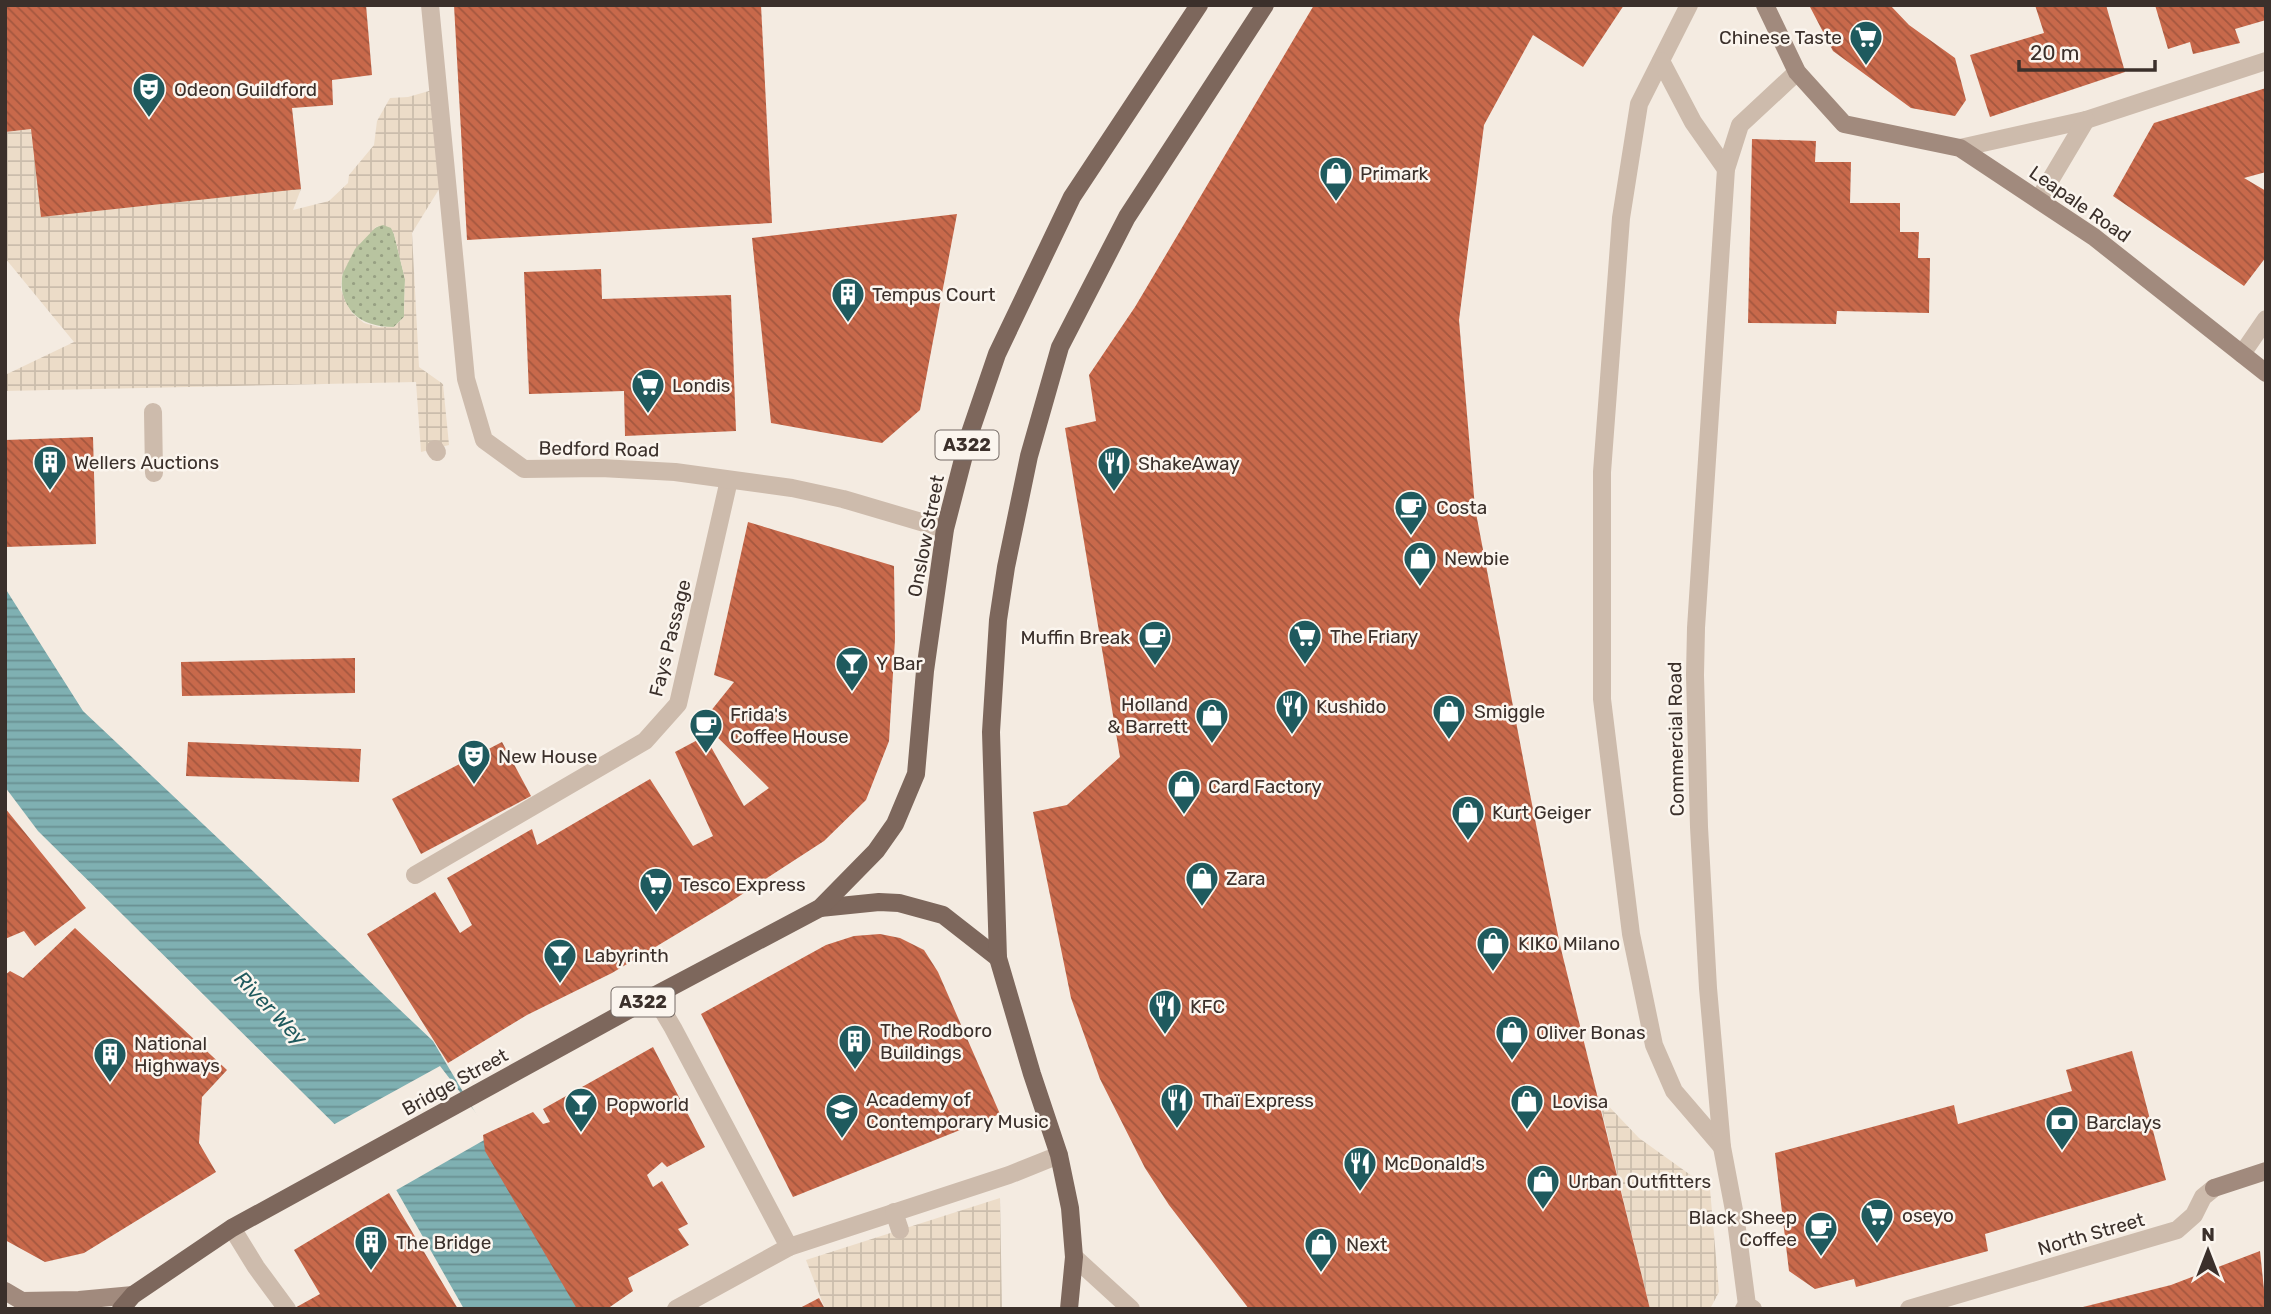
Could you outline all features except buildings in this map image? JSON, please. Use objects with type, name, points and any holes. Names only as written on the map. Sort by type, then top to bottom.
[{"type":"main road","name":"Onslow Street","points":[[820,908],[876,851],[895,824],[916,774],[925,671],[945,529],[969,436],[997,354],[1072,197],[1199,5]]},
{"type":"main road","points":[[1069,1309],[1074,1257],[1070,1208],[1059,1155],[998,958],[991,732],[1006,567],[1032,443],[1060,347],[1127,217],[1265,5]]},
{"type":"main road","name":"A322","points":[[820,908],[878,902],[899,903],[943,915],[998,958]]},
{"type":"main road","name":"Bridge Street","points":[[127,1302],[232,1228],[820,908]]},
{"type":"street","name":"Bedford Road","points":[[430,5],[466,379],[484,440],[524,469],[601,468],[675,472],[792,488],[844,499],[945,529]]},
{"type":"street","points":[[1689,5],[1639,104],[1621,218],[1602,472],[1602,699],[1631,934],[1654,1045],[1674,1091],[1722,1147]]},
{"type":"street","points":[[1765,5],[1797,72]]},
{"type":"street","points":[[1661,61],[1692,122],[1726,169]]},
{"type":"street","points":[[1960,148],[2085,120],[2266,61]]},
{"type":"street","name":"Leapale Road","points":[[1797,72],[1844,124],[1960,148],[2094,236],[2266,373]]},
{"type":"street","name":"Commercial Road","points":[[1748,1308],[1722,1147],[1708,988],[1699,827],[1696,628],[1726,169],[1740,125],[1797,72]]},
{"type":"street","points":[[2039,199],[2085,120]]},
{"type":"street","points":[[2242,354],[2266,319]]},
{"type":"street","points":[[153,412],[154,473]]},
{"type":"street","name":"Fays Passage","points":[[415,875],[645,741],[678,704],[729,480]]},
{"type":"street","points":[[654,996],[789,1247]]},
{"type":"street","points":[[676,1309],[789,1247],[1009,1175],[1059,1155]]},
{"type":"street","name":"North Street","points":[[1909,1309],[2176,1230],[2194,1215],[2203,1197],[2214,1188],[2266,1171]]},
{"type":"street","points":[[894,1212],[900,1230]]},
{"type":"street","points":[[232,1228],[256,1267],[288,1309]]},
{"type":"street","points":[[1074,1257],[1131,1309]]},
{"type":"street","points":[[5,1291],[22,1301],[127,1302]]},
{"type":"green space","points":[[383,224],[391,227],[394,234],[405,279],[404,317],[394,327],[370,323],[354,314],[345,300],[342,283],[345,266],[353,249],[366,234]]},
{"type":"shaded area","points":[[436,89],[444,181],[412,233],[419,367],[443,384],[449,445],[421,452],[416,382],[5,391],[5,375],[74,342],[5,258],[5,132],[31,129],[301,189],[293,210],[329,201],[348,183],[349,175],[374,145],[377,121],[390,98],[408,97]],"holes":[[[383,225],[391,228],[405,279],[404,317],[394,327],[379,327],[364,323],[352,313],[341,289],[342,275],[355,249],[376,227]]]},
{"type":"shaded area","points":[[1598,1095],[1639,1138],[1710,1189],[1719,1292],[1710,1309],[1650,1309]]},
{"type":"shaded area","points":[[1000,1198],[1002,1309],[825,1309],[806,1260]]},
{"type":"water","name":"River Wey","points":[[5,588],[83,711],[433,1041],[591,1309],[464,1309],[390,1179],[38,831],[5,787]]},
{"type":"pier","points":[[440,1066],[493,1135],[393,1192],[387,1181],[331,1126]]},
{"type":"place","name":"Chinese Taste","points":[[1866,67]]},
{"type":"place","name":"Odeon Guildford","points":[[149,119]]},
{"type":"place","name":"Primark","points":[[1336,203]]},
{"type":"place","name":"Tempus Court","points":[[848,324]]},
{"type":"place","name":"Londis","points":[[648,415]]},
{"type":"place","name":"Wellers Auctions","points":[[50,492]]},
{"type":"place","name":"ShakeAway","points":[[1114,493]]},
{"type":"place","name":"Costa","points":[[1411,537]]},
{"type":"place","name":"Newbie","points":[[1420,588]]},
{"type":"place","name":"The Friary","points":[[1305,666]]},
{"type":"place","name":"Muffin Break","points":[[1155,667]]},
{"type":"place","name":"Y Bar","points":[[852,693]]},
{"type":"place","name":"Kushido","points":[[1292,736]]},
{"type":"place","name":"Smiggle","points":[[1449,741]]},
{"type":"place","name":"Holland & Barrett","points":[[1212,745]]},
{"type":"place","name":"Frida's Coffee House","points":[[706,755]]},
{"type":"place","name":"New House","points":[[474,786]]},
{"type":"place","name":"Card Factory","points":[[1184,816]]},
{"type":"place","name":"Kurt Geiger","points":[[1468,842]]},
{"type":"place","name":"Zara","points":[[1202,908]]},
{"type":"place","name":"Tesco Express","points":[[656,914]]},
{"type":"place","name":"KIKO Milano","points":[[1493,973]]},
{"type":"place","name":"Labyrinth","points":[[560,985]]},
{"type":"place","name":"KFC","points":[[1165,1036]]},
{"type":"place","name":"Oliver Bonas","points":[[1512,1062]]},
{"type":"place","name":"The Rodboro Buildings","points":[[855,1071]]},
{"type":"place","name":"National Highways","points":[[110,1084]]},
{"type":"place","name":"Thaï Express","points":[[1177,1130]]},
{"type":"place","name":"Lovisa","points":[[1527,1131]]},
{"type":"place","name":"Popworld","points":[[581,1134]]},
{"type":"place","name":"Academy of Contemporary Music","points":[[842,1140]]},
{"type":"place","name":"Barclays","points":[[2062,1152]]},
{"type":"place","name":"McDonald's","points":[[1360,1193]]},
{"type":"place","name":"Urban Outfitters","points":[[1543,1211]]},
{"type":"place","name":"oseyo","points":[[1877,1245]]},
{"type":"place","name":"Black Sheep Coffee","points":[[1821,1258]]},
{"type":"place","name":"The Bridge","points":[[371,1272]]},
{"type":"place","name":"Next","points":[[1321,1274]]}]
